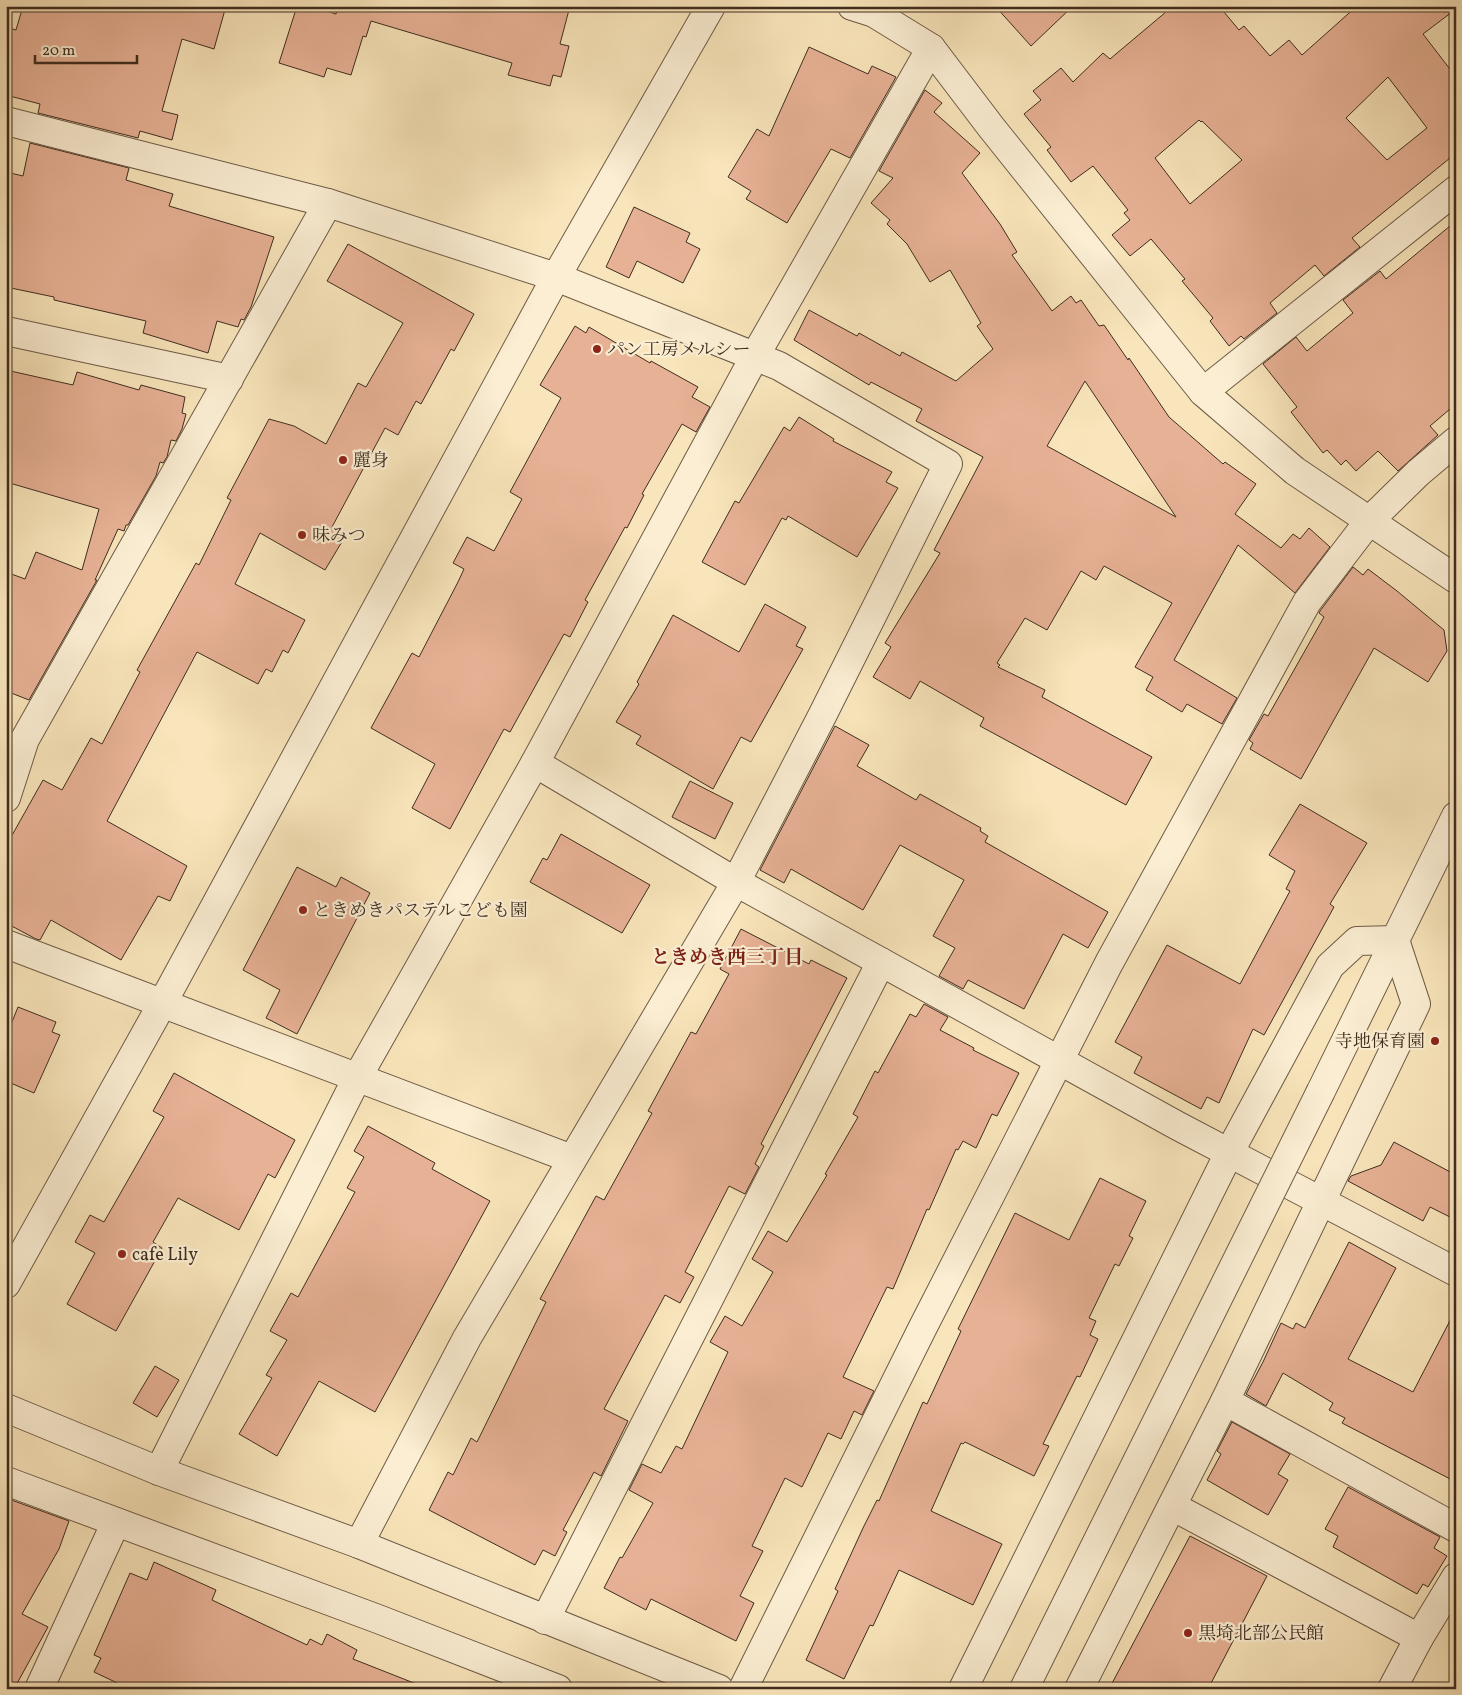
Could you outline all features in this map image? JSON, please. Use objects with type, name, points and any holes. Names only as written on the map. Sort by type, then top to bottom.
[{"type":"street","points":[[6,1284],[162,1004],[556,277],[711,6]]},
{"type":"street","points":[[852,6],[874,12],[931,48],[991,127],[1203,392],[1295,471],[1456,580]]},
{"type":"street","points":[[159,1471],[357,1078],[535,763],[755,356],[931,48]]},
{"type":"street","points":[[6,121],[328,203],[556,277],[779,366],[948,464],[822,716],[736,882],[467,1338],[359,1544]]},
{"type":"street","points":[[1203,392],[1456,190]]},
{"type":"street","points":[[6,798],[16,735],[229,379],[328,203]]},
{"type":"street","points":[[6,331],[229,379]]},
{"type":"street","points":[[743,1689],[1059,1060],[1114,954],[1307,602],[1370,521],[1418,473],[1456,441]]},
{"type":"street","points":[[535,763],[736,882],[1230,1153],[1456,1272]]},
{"type":"street","points":[[1024,1689],[1456,816]]},
{"type":"street","points":[[963,1689],[1230,1153],[1330,966],[1357,941],[1395,940]]},
{"type":"street","points":[[1079,1689],[1226,1401],[1416,1004],[1395,940]]},
{"type":"street","points":[[6,944],[572,1160]]},
{"type":"street","points":[[545,1620],[881,962]]},
{"type":"street","points":[[1226,1401],[1456,1528]]},
{"type":"street","points":[[6,1408],[159,1471],[359,1544],[719,1689]]},
{"type":"street","points":[[6,1481],[378,1619],[558,1689]]},
{"type":"street","points":[[1172,1506],[1419,1638]]},
{"type":"street","points":[[40,1689],[116,1522]]},
{"type":"street","points":[[1392,1689],[1419,1638],[1456,1577]]},
{"type":"building","points":[[23,6],[226,6],[214,49],[182,39],[162,111],[178,115],[172,140],[140,131],[138,138],[38,113],[40,104],[6,95],[6,27],[16,30]]},
{"type":"building","points":[[297,6],[311,6],[336,14],[339,6],[570,6],[560,44],[569,46],[561,77],[553,75],[550,86],[508,75],[512,63],[371,21],[366,37],[363,36],[351,75],[327,68],[324,77],[279,63]]},
{"type":"building","points":[[995,6],[1073,6],[1031,46]]},
{"type":"building","points":[[1173,6],[1219,6],[1239,30],[1244,26],[1270,56],[1289,40],[1302,55],[1357,6],[1456,6],[1456,9],[1423,34],[1456,77],[1456,165],[1450,158],[1352,238],[1360,247],[1324,276],[1315,265],[1270,303],[1277,313],[1244,339],[1241,336],[1229,346],[1210,321],[1213,318],[1182,281],[1185,279],[1151,239],[1130,256],[1112,235],[1130,220],[1124,213],[1128,210],[1093,166],[1071,182],[1047,150],[1051,147],[1024,114],[1041,100],[1033,91],[1061,68],[1073,82],[1103,53],[1110,59]],"holes":[[[1388,77],[1427,128],[1387,160],[1346,118]],[[1199,120],[1242,160],[1190,204],[1155,158]]]},
{"type":"building","points":[[809,47],[868,74],[872,66],[896,77],[850,158],[831,149],[787,223],[746,199],[751,191],[728,177],[757,129],[769,136]]},
{"type":"building","points":[[925,90],[942,103],[934,112],[980,153],[962,173],[1000,224],[1017,252],[1012,255],[1052,311],[1071,296],[1076,303],[1081,300],[1099,326],[1104,325],[1128,360],[1129,358],[1169,417],[1223,464],[1225,462],[1256,484],[1235,514],[1281,548],[1293,534],[1300,539],[1309,528],[1330,547],[1295,593],[1238,545],[1174,660],[1237,698],[1222,724],[1187,704],[1182,712],[1146,690],[1153,677],[1135,667],[1172,603],[1104,566],[1096,580],[1081,571],[1047,630],[1025,618],[997,663],[1000,665],[998,667],[1045,690],[1042,697],[1152,757],[1126,805],[980,726],[984,718],[920,681],[910,699],[873,677],[891,647],[885,643],[940,553],[934,550],[983,457],[916,421],[922,409],[871,382],[869,385],[794,340],[809,310],[857,336],[859,333],[900,356],[902,352],[956,381],[993,349],[977,326],[981,323],[950,270],[930,282],[907,244],[887,224],[890,220],[871,203],[893,178],[879,171]],"holes":[[[1085,381],[1176,517],[1047,446]]]},
{"type":"building","points":[[30,143],[129,168],[126,180],[173,194],[169,206],[274,237],[251,307],[244,320],[241,319],[238,327],[217,321],[208,353],[143,333],[146,321],[54,300],[54,297],[6,287],[6,172],[23,176]]},
{"type":"building","points":[[634,207],[690,233],[686,242],[700,249],[683,283],[637,261],[629,278],[606,267]]},
{"type":"building","points":[[1456,221],[1456,404],[1430,426],[1438,435],[1398,471],[1378,451],[1356,471],[1346,460],[1341,465],[1327,450],[1323,453],[1291,412],[1297,407],[1263,364],[1296,337],[1307,351],[1353,313],[1343,300],[1380,271],[1386,279]]},
{"type":"building","points":[[348,244],[474,314],[454,351],[451,349],[421,404],[416,401],[398,435],[385,428],[332,527],[346,535],[325,570],[260,533],[235,584],[305,620],[288,653],[283,650],[272,672],[266,669],[258,684],[197,652],[107,821],[187,866],[170,901],[158,896],[121,960],[51,920],[40,940],[36,939],[6,923],[6,846],[43,780],[62,790],[91,738],[102,744],[140,672],[137,670],[196,563],[199,565],[231,500],[227,498],[269,419],[294,426],[326,444],[358,383],[366,387],[403,323],[327,281]]},
{"type":"building","points":[[575,326],[586,333],[589,327],[650,363],[651,361],[698,387],[692,397],[710,407],[696,432],[682,424],[642,494],[644,495],[627,528],[625,527],[585,600],[588,602],[570,637],[564,634],[510,732],[504,729],[450,829],[412,808],[435,764],[371,728],[412,653],[419,657],[458,582],[464,569],[453,563],[467,537],[494,551],[522,499],[510,492],[561,398],[540,385]]},
{"type":"building","points":[[6,370],[73,385],[77,372],[139,390],[141,385],[185,397],[182,413],[186,414],[176,441],[171,440],[167,457],[163,463],[160,462],[156,476],[128,525],[126,525],[124,531],[118,529],[95,580],[97,580],[29,700],[6,691],[6,572],[25,579],[36,552],[82,570],[99,509],[6,482]]},
{"type":"building","points":[[799,417],[834,439],[833,441],[892,472],[886,482],[898,488],[857,557],[788,516],[786,520],[782,518],[745,585],[702,562],[735,501],[739,503],[784,427],[790,431]]},
{"type":"building","points":[[1353,567],[1363,575],[1368,569],[1444,630],[1447,651],[1428,682],[1374,648],[1301,779],[1250,749],[1253,743],[1249,740],[1264,714],[1268,716],[1324,617],[1319,613],[1320,611]]},
{"type":"building","points":[[765,604],[806,627],[796,646],[803,649],[751,742],[741,737],[713,789],[636,744],[641,736],[616,722],[639,684],[637,682],[673,615],[739,652]]},
{"type":"building","points":[[835,726],[869,745],[857,766],[916,800],[920,794],[981,828],[980,831],[988,836],[985,842],[1108,912],[1088,948],[1063,934],[1024,1009],[968,980],[963,989],[939,976],[955,948],[933,936],[964,880],[900,845],[863,910],[791,869],[784,883],[760,870]]},
{"type":"building","points":[[690,781],[733,803],[715,839],[672,817]]},
{"type":"building","points":[[1300,804],[1367,843],[1330,904],[1334,907],[1264,1035],[1253,1029],[1219,1103],[1207,1097],[1201,1109],[1134,1073],[1142,1057],[1115,1042],[1167,945],[1240,984],[1290,891],[1286,889],[1295,871],[1269,855]]},
{"type":"building","points":[[561,834],[650,885],[622,933],[530,882],[543,858],[547,860]]},
{"type":"building","points":[[297,867],[336,887],[341,877],[370,893],[297,1034],[266,1018],[280,990],[243,970]]},
{"type":"building","points":[[741,929],[809,964],[811,960],[847,978],[761,1144],[764,1146],[755,1164],[759,1167],[745,1194],[729,1186],[685,1272],[694,1277],[680,1303],[665,1295],[604,1409],[628,1421],[601,1476],[594,1472],[563,1530],[567,1532],[555,1556],[543,1550],[535,1565],[429,1510],[448,1472],[453,1475],[471,1438],[477,1442],[546,1302],[540,1299],[596,1196],[604,1200],[652,1113],[648,1111],[691,1032],[696,1034],[729,974],[720,969]]},
{"type":"building","points":[[924,1004],[948,1017],[940,1030],[974,1048],[973,1050],[1019,1073],[997,1116],[992,1114],[976,1148],[963,1141],[958,1150],[956,1149],[929,1210],[927,1209],[893,1289],[887,1287],[843,1377],[874,1391],[862,1415],[854,1411],[841,1439],[828,1433],[802,1487],[785,1478],[752,1546],[763,1551],[740,1596],[754,1603],[736,1641],[651,1599],[646,1610],[604,1588],[620,1557],[622,1558],[653,1503],[629,1490],[642,1464],[661,1473],[676,1446],[682,1449],[728,1352],[710,1342],[725,1316],[742,1326],[773,1272],[752,1259],[768,1231],[787,1242],[827,1175],[825,1174],[858,1117],[853,1114],[875,1071],[878,1073],[910,1014],[916,1017]]},
{"type":"building","points":[[18,1007],[56,1022],[52,1032],[60,1035],[34,1093],[6,1081],[6,1037]]},
{"type":"building","points":[[174,1073],[295,1140],[275,1178],[268,1174],[239,1230],[178,1198],[153,1242],[162,1248],[116,1331],[67,1304],[95,1253],[75,1242],[90,1215],[104,1222],[164,1117],[153,1111]]},
{"type":"building","points":[[368,1126],[435,1163],[432,1169],[490,1201],[375,1412],[319,1381],[277,1456],[239,1434],[272,1378],[266,1375],[287,1340],[270,1331],[291,1293],[298,1297],[355,1192],[347,1188],[364,1157],[354,1151]]},
{"type":"building","points":[[1394,1142],[1456,1175],[1456,1220],[1430,1207],[1423,1221],[1348,1181],[1351,1176],[1381,1165]]},
{"type":"building","points":[[1100,1178],[1146,1201],[1129,1236],[1133,1238],[1119,1266],[1115,1264],[1089,1318],[1096,1321],[1090,1335],[1098,1339],[1080,1377],[1077,1376],[1043,1444],[1049,1446],[1034,1476],[965,1442],[961,1443],[931,1511],[1002,1544],[973,1605],[899,1570],[873,1626],[870,1625],[844,1679],[806,1660],[838,1591],[835,1589],[863,1528],[877,1500],[879,1501],[923,1402],[927,1404],[961,1331],[958,1329],[1015,1213],[1069,1240]]},
{"type":"building","points":[[1349,1242],[1396,1268],[1348,1359],[1413,1392],[1456,1309],[1456,1482],[1342,1423],[1345,1418],[1329,1410],[1333,1403],[1283,1373],[1266,1406],[1246,1394],[1281,1323],[1293,1329],[1296,1323],[1305,1328]]},
{"type":"building","points":[[155,1366],[179,1380],[157,1417],[133,1403]]},
{"type":"building","points":[[1232,1422],[1290,1454],[1278,1474],[1288,1480],[1268,1515],[1207,1480],[1221,1454],[1217,1451]]},
{"type":"building","points":[[1348,1487],[1440,1537],[1434,1548],[1447,1556],[1428,1587],[1423,1584],[1417,1594],[1333,1547],[1338,1536],[1325,1529]]},
{"type":"building","points":[[6,1498],[69,1521],[59,1549],[22,1614],[48,1627],[14,1689],[6,1689]]},
{"type":"building","name":"黒埼北部公民館","points":[[1190,1536],[1267,1576],[1208,1689],[1109,1689]]},
{"type":"building","points":[[154,1562],[216,1590],[212,1600],[307,1645],[310,1639],[322,1645],[327,1634],[357,1650],[353,1659],[424,1687],[424,1689],[130,1689],[94,1672],[101,1658],[94,1655],[130,1573],[147,1580]]},
{"type":"place","name":"パン工房メルシー","points":[[597,349]]},
{"type":"place","name":"麗身","points":[[343,460]]},
{"type":"place","name":"味みつ","points":[[302,535]]},
{"type":"place","name":"ときめきパステルこども園","points":[[303,910]]},
{"type":"place","name":"寺地保育園","points":[[1435,1041]]},
{"type":"place","name":"cafe Lily","points":[[122,1254]]},
{"type":"place","name":"黒埼北部公民館","points":[[1188,1633]]},
{"type":"district","name":"ときめき西三丁目","points":[[727,956]]}]
